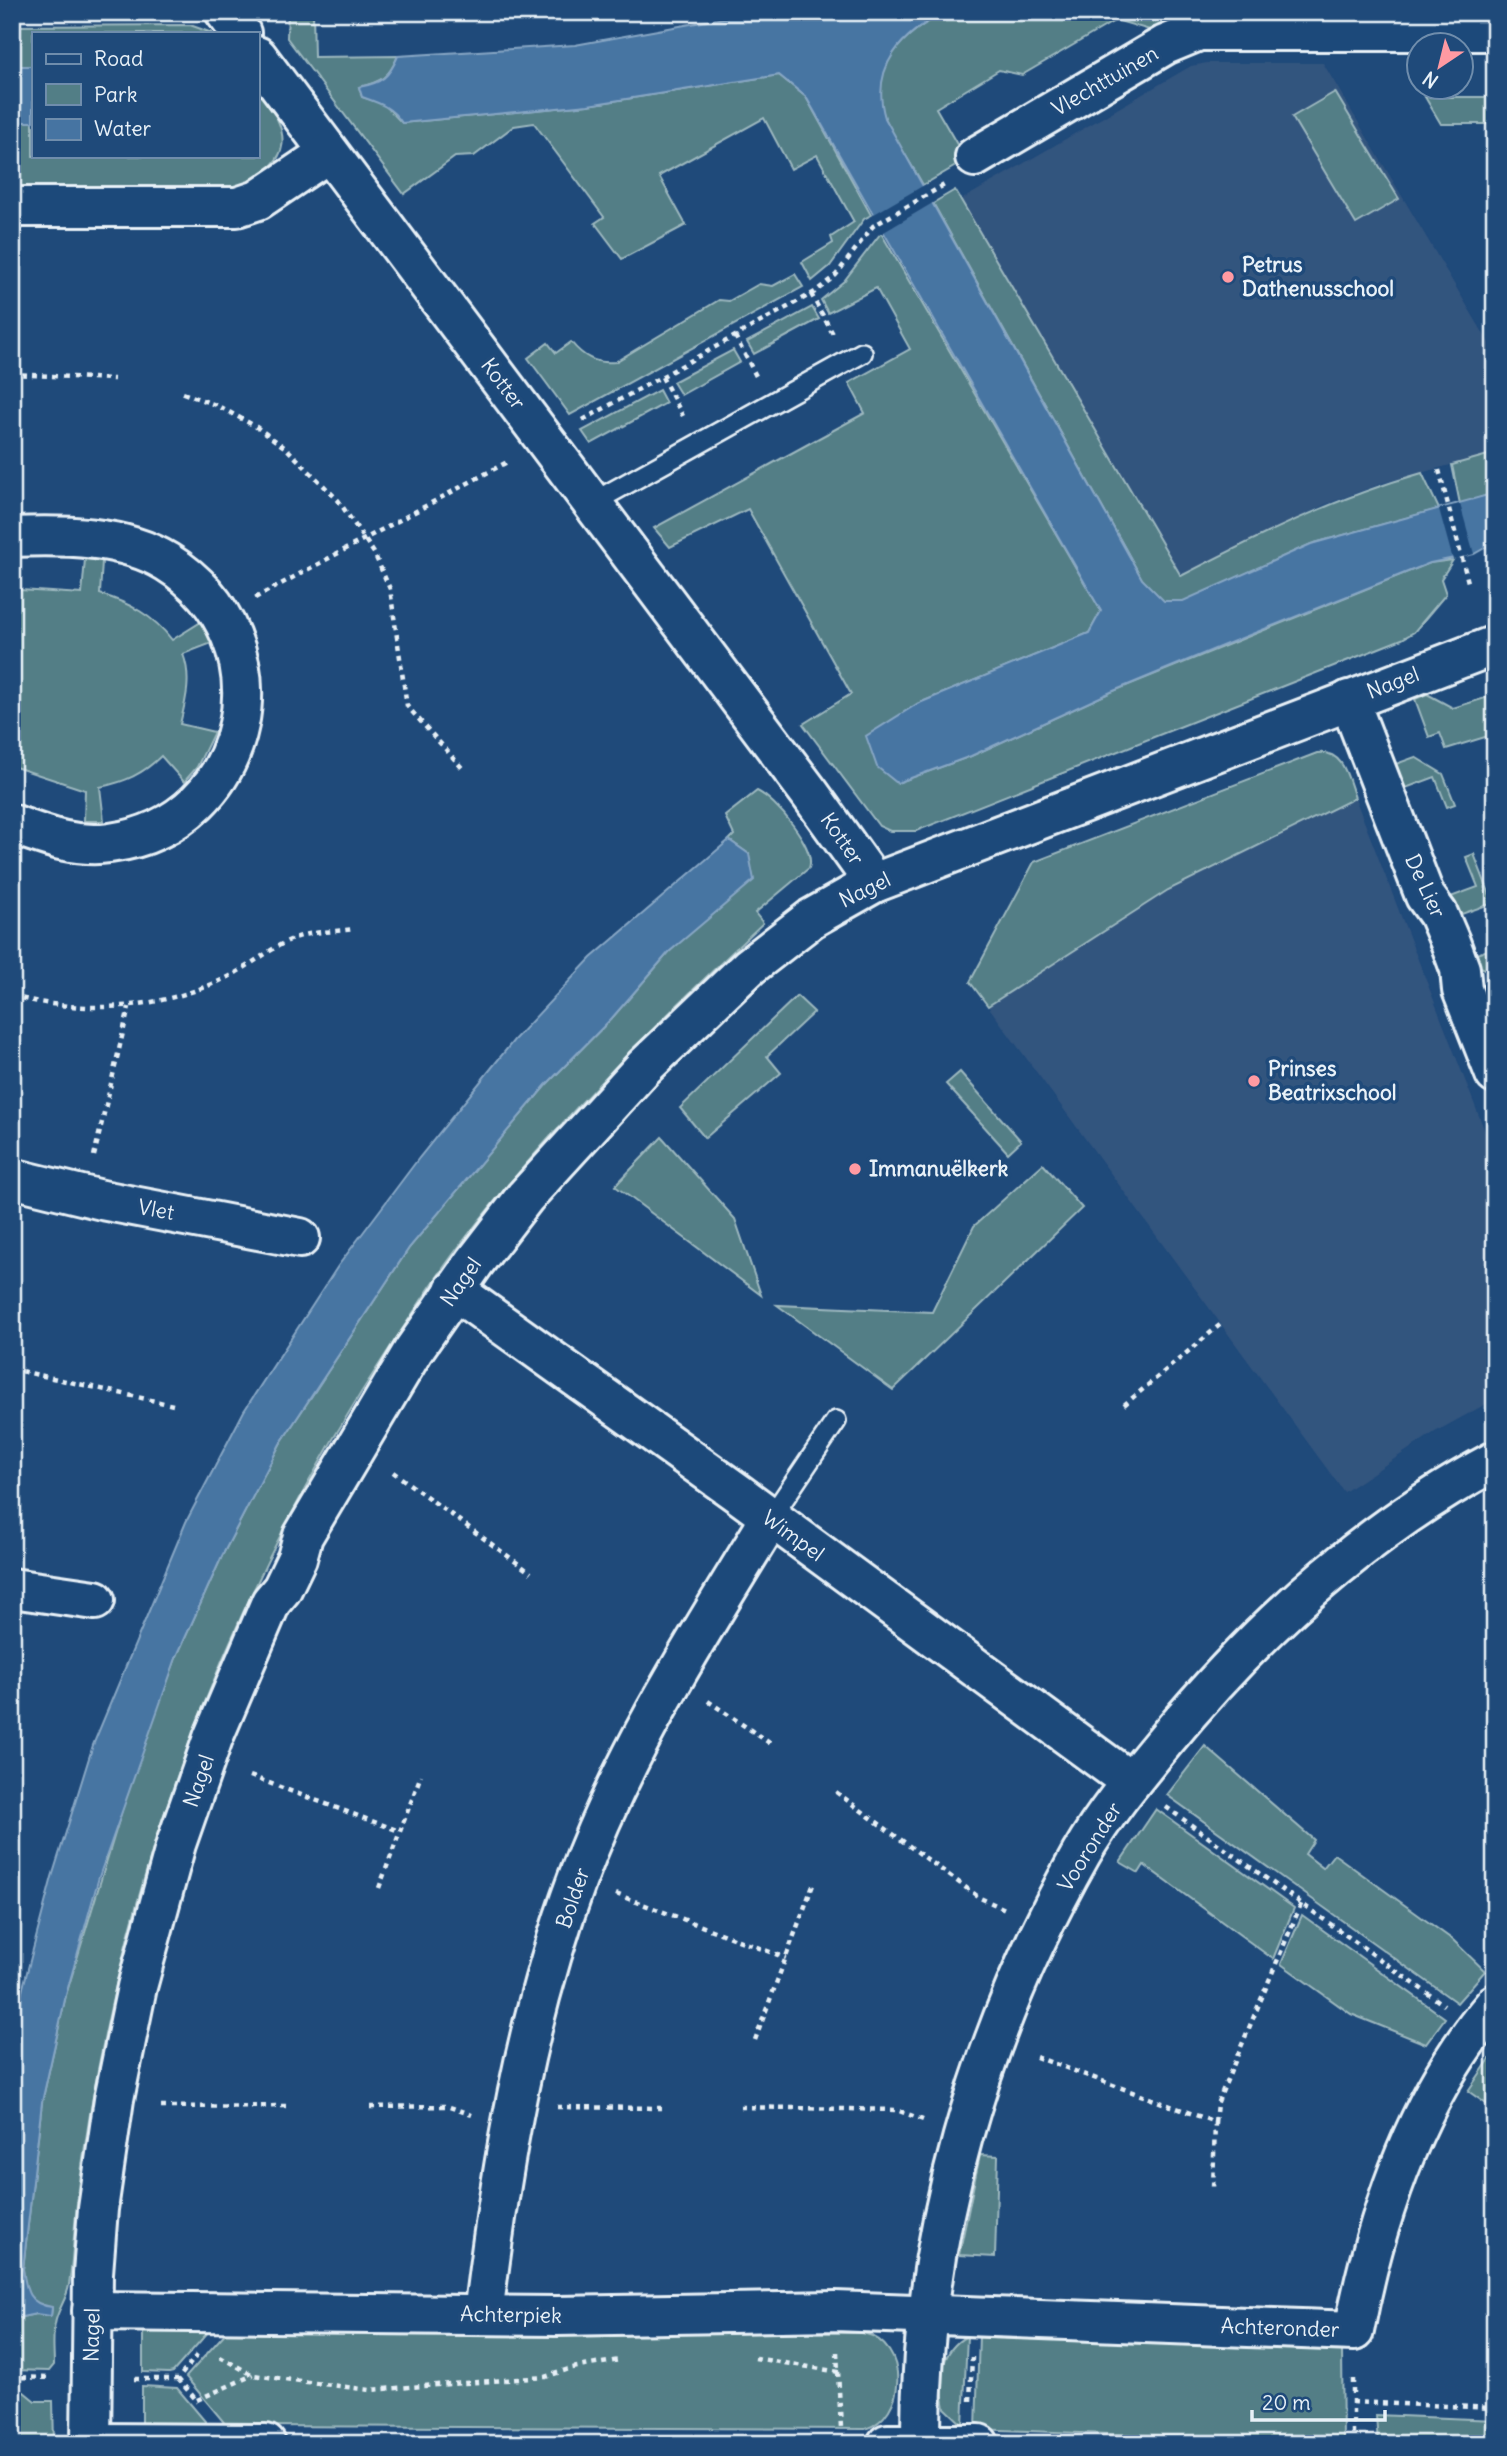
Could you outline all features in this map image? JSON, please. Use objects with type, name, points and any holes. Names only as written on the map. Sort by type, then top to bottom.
[{"type":"street","points":[[225,12],[240,32]]},
{"type":"street","name":"Vlechttuinen","points":[[975,157],[1165,46],[1199,31],[1495,31]]},
{"type":"street","name":"Kotter","points":[[259,59],[874,883]]},
{"type":"street","points":[[12,207],[237,207],[258,200],[328,153]]},
{"type":"street","points":[[12,537],[90,539],[142,551],[166,562],[208,596],[222,616],[242,668],[241,713],[227,759],[202,796],[168,822],[131,839],[108,844],[69,843],[12,824]]},
{"type":"street","name":"Nagel","points":[[91,2444],[92,2311],[98,2209],[114,2099],[130,2022],[176,1844],[213,1738],[271,1602],[282,1589],[297,1558],[307,1527],[394,1382],[454,1290],[525,1197],[644,1067],[704,1008],[802,925],[874,883],[1495,645]]},
{"type":"street","name":"De Lier","points":[[1349,700],[1425,896],[1438,914],[1457,960],[1462,990],[1495,1074]]},
{"type":"street","name":"Vlet","points":[[12,1178],[84,1196],[300,1237]]},
{"type":"street","name":"Wimpel","points":[[454,1290],[1131,1782]]},
{"type":"street","name":"Vooronder","points":[[910,2443],[922,2382],[946,2199],[966,2128],[992,2040],[1043,1927],[1082,1851],[1131,1782],[1200,1698],[1296,1600],[1396,1521],[1495,1461]]},
{"type":"street","name":"Bolder","points":[[482,2315],[513,2110],[528,2040],[577,1879],[620,1784],[674,1677],[770,1519]]},
{"type":"street","points":[[12,1588],[94,1600]]},
{"type":"street","name":"Achteronder","points":[[930,2316],[1354,2331],[1368,2259],[1389,2192],[1435,2093],[1485,2016]]},
{"type":"street","name":"Achterpiek","points":[[92,2311],[482,2315],[835,2311],[930,2316]]},
{"type":"street","points":[[910,2443],[974,2429]]},
{"type":"street","points":[[91,2444],[266,2444]]},
{"type":"lane","points":[[592,503],[855,357]]},
{"type":"lane","points":[[770,1519],[836,1421]]},
{"type":"path","points":[[582,421],[811,294],[836,275],[873,226],[931,193]]},
{"type":"path","points":[[811,294],[855,357]]},
{"type":"path","points":[[735,337],[771,404]]},
{"type":"path","points":[[12,374],[114,379]]},
{"type":"path","points":[[662,377],[699,444]]},
{"type":"path","points":[[183,393],[218,406],[255,426],[287,449],[338,500],[374,553],[390,589],[407,706],[464,770]]},
{"type":"path","points":[[222,616],[504,462],[521,458]]},
{"type":"path","points":[[1439,470],[1468,582]]},
{"type":"path","points":[[12,996],[68,1007],[129,1007],[186,994],[224,979],[296,938],[353,929]]},
{"type":"path","points":[[84,1196],[129,1007]]},
{"type":"path","points":[[1124,1405],[1221,1324]]},
{"type":"path","points":[[12,1369],[173,1405]]},
{"type":"path","points":[[393,1472],[531,1573]]},
{"type":"path","points":[[674,1677],[771,1744]]},
{"type":"path","points":[[379,1888],[421,1775]]},
{"type":"path","points":[[250,1776],[398,1831]]},
{"type":"path","points":[[1131,1782],[1302,1902],[1485,2016]]},
{"type":"path","points":[[836,1792],[979,1898],[1043,1927]]},
{"type":"path","points":[[577,1879],[786,1958]]},
{"type":"path","points":[[755,2040],[814,1882]]},
{"type":"path","points":[[1213,2189],[1214,2122],[1217,2104],[1302,1902]]},
{"type":"path","points":[[1036,2057],[1214,2122]]},
{"type":"path","points":[[161,2107],[288,2106]]},
{"type":"path","points":[[370,2108],[447,2106],[453,2111],[488,2118],[513,2110],[538,2107],[661,2108]]},
{"type":"path","points":[[740,2108],[897,2110],[937,2124],[966,2128]]},
{"type":"path","points":[[835,2311],[841,2428]]},
{"type":"path","points":[[91,2378],[178,2379],[236,2313]]},
{"type":"path","points":[[1353,2444],[1354,2331]]},
{"type":"path","points":[[205,2346],[253,2375],[370,2390],[545,2376],[625,2358]]},
{"type":"path","points":[[973,2348],[974,2429]]},
{"type":"path","points":[[745,2356],[839,2372]]},
{"type":"path","points":[[196,2400],[253,2375]]},
{"type":"path","points":[[1352,2402],[1495,2408]]},
{"type":"shaded area","name":"Petrus Dathenusschool","points":[[1207,63],[1323,63],[1495,353],[1495,453],[1383,483],[1324,505],[1182,576],[961,200],[1191,66]]},
{"type":"shaded area","name":"Prinses Beatrixschool","points":[[1355,798],[1495,1157],[1495,1399],[1435,1432],[1344,1492],[988,1006],[1168,890]]},
{"type":"green space","points":[[288,12],[313,12],[314,57],[398,56],[383,78],[359,87],[362,97],[384,104],[402,123],[588,105],[779,75],[806,97],[871,215],[864,219],[830,266],[812,281],[802,262],[833,243],[831,237],[854,222],[817,155],[791,169],[764,118],[659,176],[686,225],[622,259],[595,223],[604,217],[534,123],[514,126],[474,156],[455,157],[404,194],[287,38]]},
{"type":"green space","points":[[947,12],[1184,12],[1153,31],[1116,20],[1022,75],[999,70],[936,108],[966,160],[923,185],[885,118],[880,100],[880,83],[893,53],[904,41],[917,29]]},
{"type":"green space","points":[[190,25],[209,32],[32,32],[32,66],[12,66],[12,26]]},
{"type":"green space","points":[[259,90],[277,119],[282,132],[282,145],[279,156],[270,167],[238,188],[12,190],[12,122],[32,122],[32,158],[259,158]]},
{"type":"green space","points":[[1335,92],[1399,199],[1356,224],[1292,117]]},
{"type":"green space","points":[[1476,97],[1495,97],[1495,124],[1441,124],[1428,102],[1476,102]]},
{"type":"green space","points":[[955,190],[1181,576],[1299,518],[1360,493],[1422,473],[1439,509],[1311,544],[1183,602],[1164,602],[1142,579],[933,203]]},
{"type":"green space","points":[[881,233],[1101,611],[1089,633],[917,704],[897,783],[971,756],[1111,692],[1430,563],[1453,560],[1441,579],[1446,594],[1414,632],[1402,639],[916,831],[890,831],[879,826],[803,724],[851,694],[748,509],[670,547],[654,528],[865,413],[849,383],[910,349],[876,288],[828,313],[821,300],[844,281]]},
{"type":"green space","points":[[795,274],[803,287],[570,415],[528,358],[548,343],[556,353],[571,342],[590,358],[615,362],[719,300],[729,301],[759,284],[773,286]]},
{"type":"green space","points":[[812,307],[819,319],[754,354],[747,342]]},
{"type":"green space","points":[[733,350],[740,362],[681,395],[673,382]]},
{"type":"green space","points":[[659,390],[666,403],[591,444],[582,431]]},
{"type":"green space","points":[[1495,453],[1495,493],[1460,504],[1452,465]]},
{"type":"green space","points":[[12,557],[17,557],[20,590],[82,594],[85,559],[102,561],[100,594],[140,611],[172,640],[201,622],[212,643],[183,654],[188,680],[180,724],[214,732],[197,767],[184,782],[161,756],[133,776],[100,787],[104,821],[84,821],[85,790],[12,766]]},
{"type":"green space","points":[[1427,694],[1453,708],[1495,695],[1495,734],[1446,749],[1440,733],[1429,737],[1415,699]]},
{"type":"green space","points":[[1317,753],[1326,753],[1339,760],[1355,798],[1168,890],[988,1006],[970,982],[1034,862]]},
{"type":"green space","points":[[1415,757],[1443,774],[1455,804],[1447,807],[1435,777],[1403,789],[1393,765]]},
{"type":"green space","points":[[757,791],[774,804],[793,825],[807,849],[809,868],[755,913],[763,923],[646,1035],[572,1113],[467,1236],[437,1276],[330,1444],[276,1545],[227,1649],[184,1756],[148,1865],[118,1976],[94,2089],[77,2203],[69,2285],[54,2329],[54,2365],[49,2371],[12,2370],[12,2319],[36,2314],[51,2316],[52,2308],[33,2302],[25,2289],[23,2269],[42,2102],[66,1995],[133,1774],[176,1658],[222,1556],[280,1444],[409,1248],[546,1085],[612,1018],[669,952],[704,919],[749,854],[729,840],[734,835],[725,816]]},
{"type":"green space","points":[[1474,854],[1493,903],[1453,917],[1445,899],[1478,887],[1466,857]]},
{"type":"green space","points":[[1488,950],[1495,951],[1495,984],[1490,972],[1470,961],[1468,957]]},
{"type":"green space","points":[[797,996],[814,1012],[767,1056],[781,1073],[705,1138],[680,1108]]},
{"type":"green space","points":[[960,1072],[1021,1141],[1008,1153],[946,1084]]},
{"type":"green space","points":[[662,1137],[735,1219],[761,1295],[615,1186]]},
{"type":"green space","points":[[1043,1164],[1082,1208],[893,1390],[777,1305],[932,1312],[974,1226]]},
{"type":"green space","points":[[1205,1746],[1314,1840],[1305,1854],[1323,1868],[1334,1854],[1453,1940],[1485,1971],[1457,2003],[1167,1795]]},
{"type":"green space","points":[[1156,1809],[1294,1908],[1273,1959],[1144,1865],[1139,1873],[1120,1862]]},
{"type":"green space","points":[[1302,1915],[1445,2018],[1426,2044],[1351,2014],[1281,1964]]},
{"type":"green space","points":[[1495,2053],[1495,2110],[1468,2091]]},
{"type":"green space","points":[[980,2155],[998,2156],[995,2257],[959,2255]]},
{"type":"green space","points":[[143,2330],[210,2330],[173,2372],[169,2373],[143,2372]]},
{"type":"green space","points":[[228,2330],[863,2333],[879,2340],[889,2351],[896,2365],[897,2381],[889,2410],[879,2422],[865,2429],[227,2426],[186,2377]]},
{"type":"green space","points":[[979,2335],[1342,2350],[1343,2443],[976,2429]]},
{"type":"green space","points":[[967,2336],[963,2425],[945,2408],[942,2377],[946,2358],[958,2342]]},
{"type":"green space","points":[[142,2386],[177,2388],[209,2426],[142,2426]]},
{"type":"green space","points":[[12,2392],[24,2392],[35,2401],[53,2401],[54,2444],[12,2444]]},
{"type":"green space","points":[[1376,2415],[1495,2420],[1495,2444],[1378,2444]]},
{"type":"water","points":[[757,12],[947,12],[916,30],[894,53],[886,67],[882,83],[885,118],[1142,579],[1164,601],[1183,601],[1311,544],[1495,493],[1495,542],[1474,554],[1430,563],[1222,646],[1111,692],[971,756],[897,783],[877,767],[866,736],[917,704],[1089,633],[1101,611],[806,97],[779,75],[588,105],[402,123],[389,109],[362,97],[359,87],[384,78],[398,56],[575,45]]},
{"type":"water","points":[[12,66],[32,66],[32,122],[12,122]]},
{"type":"water","points":[[729,840],[749,854],[754,880],[669,952],[612,1018],[546,1085],[409,1248],[280,1444],[222,1556],[176,1658],[99,1877],[66,1995],[42,2102],[23,2269],[30,2295],[38,2303],[52,2307],[51,2316],[36,2314],[12,2319],[12,2039],[15,2018],[52,1877],[93,1745],[186,1522],[244,1411],[338,1266],[419,1158],[514,1040],[591,958]]},
{"type":"pier","points":[[926,184],[936,201],[879,235],[869,217]]},
{"type":"pier","points":[[1460,504],[1474,554],[1453,560],[1439,509]]},
{"type":"place","name":"Petrus Dathenusschool","points":[[1228,277]]},
{"type":"place","name":"Prinses Beatrixschool","points":[[1254,1081]]},
{"type":"place","name":"Immanuëlkerk","points":[[855,1169]]}]
